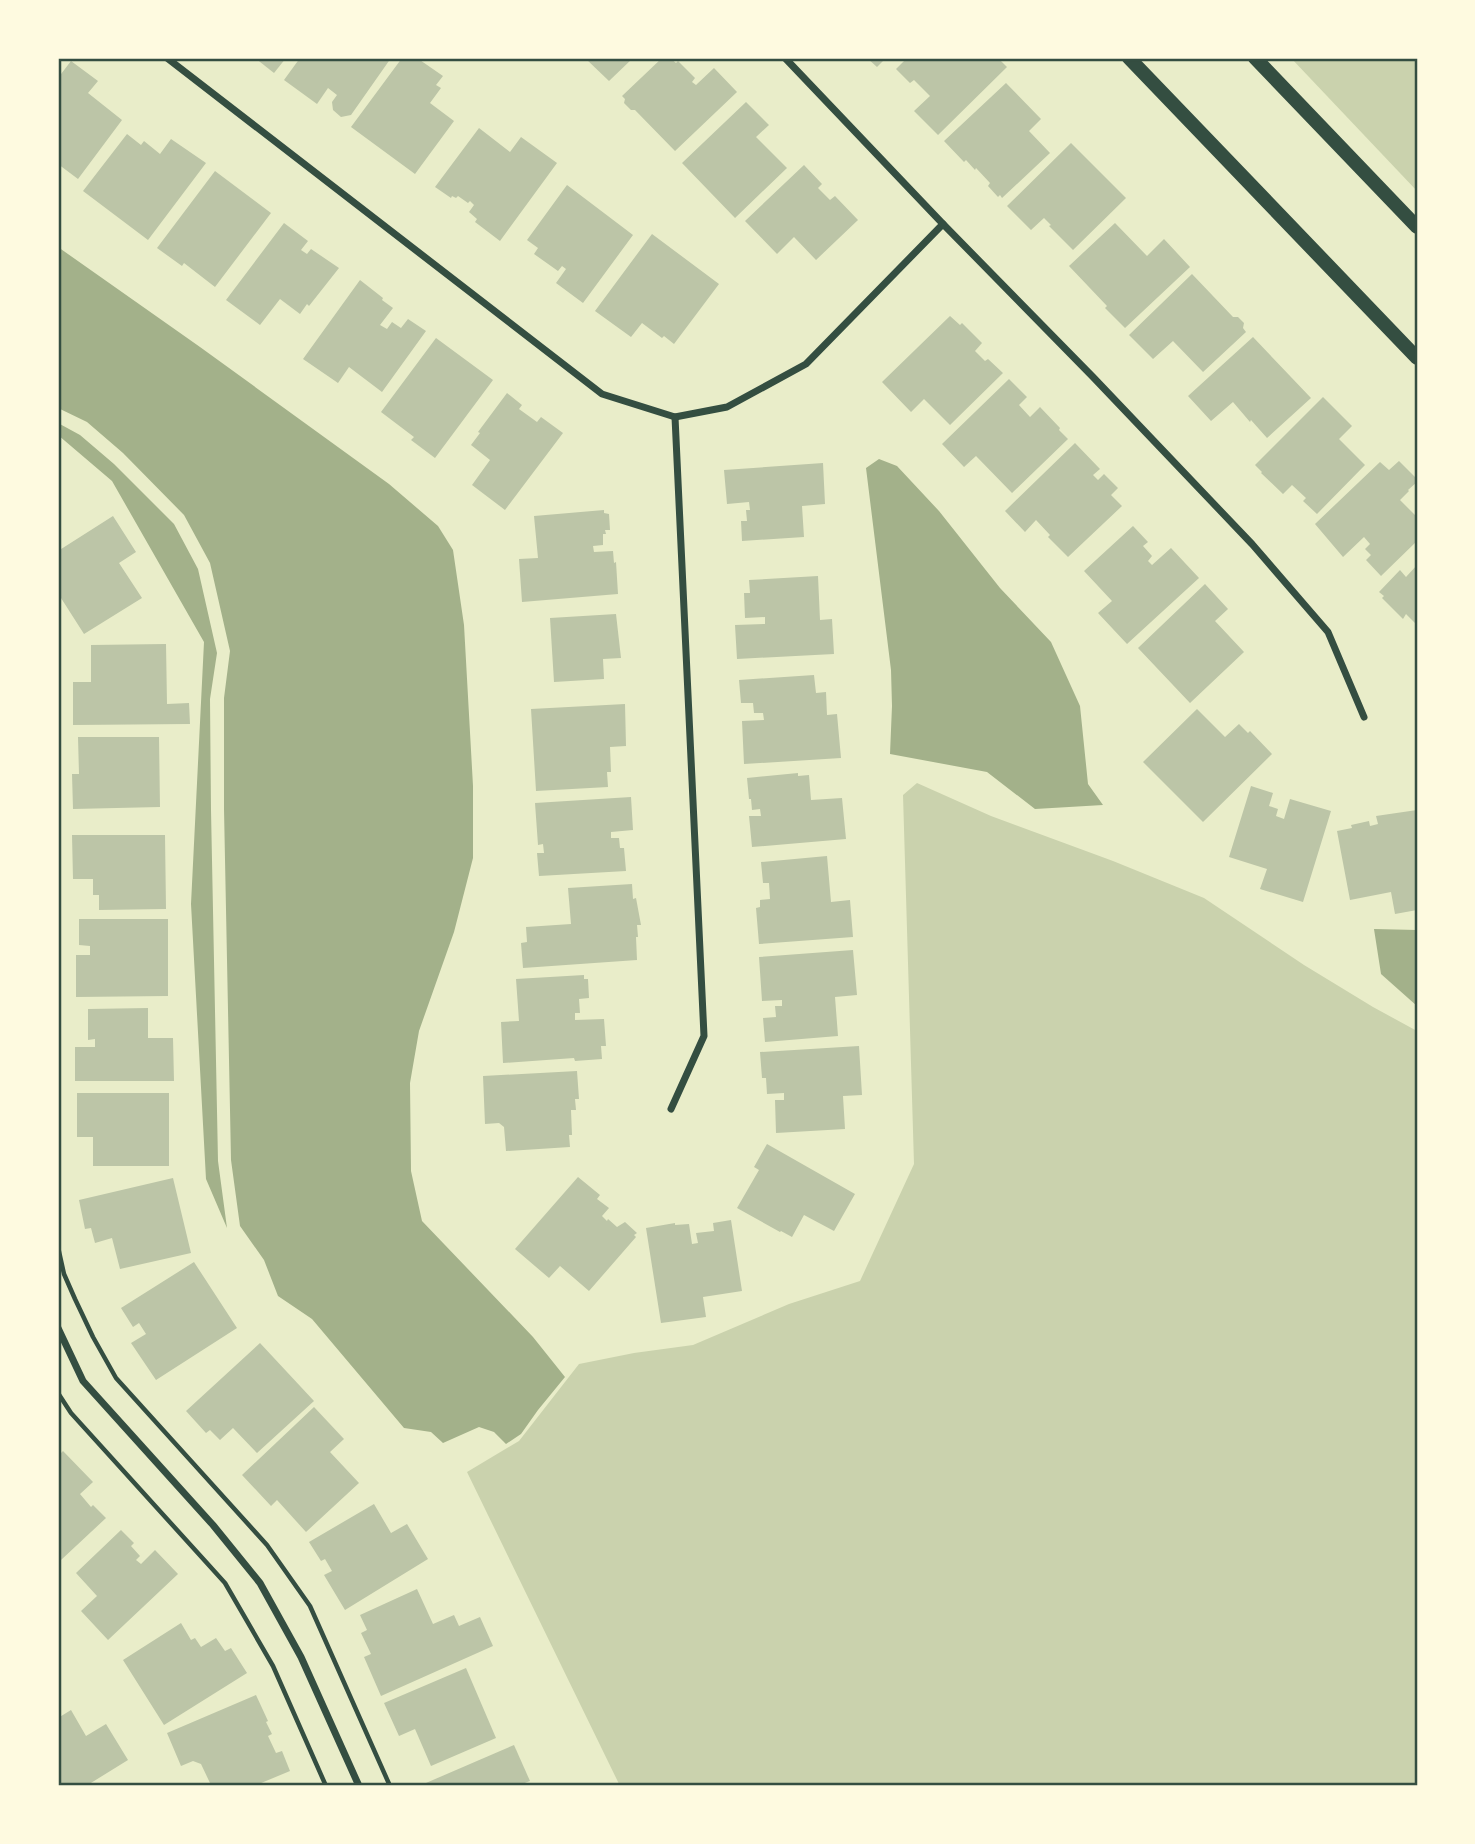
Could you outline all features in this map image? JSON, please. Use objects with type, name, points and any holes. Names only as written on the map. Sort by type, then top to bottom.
[{"type":"main road","points":[[1129,58],[1417,358]]},
{"type":"main road","points":[[1255,58],[1417,228]]},
{"type":"street","points":[[167,58],[602,394],[675,417],[727,407],[806,364],[943,224]]},
{"type":"street","points":[[785,58],[1252,544],[1328,632],[1364,717]]},
{"type":"street","points":[[671,1109],[704,1036],[675,417]]},
{"type":"street","points":[[58,1328],[83,1381],[213,1525],[260,1583],[301,1657],[359,1786]]},
{"type":"path","points":[[58,1393],[80,1423],[225,1583],[273,1666],[326,1786]]},
{"type":"shaded area","points":[[1291,58],[1417,58],[1417,191]]},
{"type":"shaded area","points":[[58,247],[389,484],[438,526],[453,550],[464,625],[473,786],[473,858],[454,932],[419,1031],[410,1083],[411,1171],[422,1221],[533,1337],[565,1377],[521,1434],[506,1444],[494,1432],[479,1427],[443,1443],[431,1432],[404,1428],[312,1319],[278,1296],[264,1260],[240,1226],[231,1160],[224,809],[224,698],[230,651],[210,563],[184,515],[123,453],[87,422],[58,408]]},
{"type":"shaded area","points":[[58,423],[80,435],[114,464],[174,524],[198,569],[217,653],[210,699],[211,810],[218,1161],[227,1228],[206,1179],[191,904],[204,642],[112,481],[58,435]]},
{"type":"shaded area","points":[[879,459],[897,466],[939,511],[1000,588],[1051,642],[1080,706],[1088,784],[1103,805],[1035,809],[987,772],[890,754],[891,670],[866,468]]},
{"type":"shaded area","points":[[917,783],[991,816],[1204,898],[1304,965],[1417,1031],[1417,1786],[620,1786],[467,1472],[519,1441],[579,1364],[693,1345],[789,1304],[860,1281],[914,1164],[903,795]]},
{"type":"shaded area","points":[[1374,929],[1417,930],[1417,1006],[1381,974]]},
{"type":"building","points":[[255,58],[286,58],[274,73]]},
{"type":"building","points":[[300,58],[391,58],[351,115],[341,117],[333,110],[332,102],[337,95],[328,88],[317,104],[284,80]]},
{"type":"building","points":[[402,58],[417,58],[443,76],[436,85],[441,88],[430,103],[454,121],[415,174],[351,127]]},
{"type":"building","points":[[585,58],[633,58],[609,81]]},
{"type":"building","points":[[662,58],[670,58],[676,63],[678,61],[695,78],[692,82],[696,85],[714,68],[737,92],[675,151],[635,110],[631,110],[624,103],[622,96]]},
{"type":"building","points":[[867,58],[886,58],[877,67]]},
{"type":"building","points":[[907,58],[998,58],[1007,67],[938,135],[914,111],[930,96],[914,80],[910,83],[896,69]]},
{"type":"building","points":[[71,61],[98,81],[88,93],[122,120],[78,179],[58,164],[58,78]]},
{"type":"building","points":[[1006,83],[1041,119],[1029,131],[1050,153],[1002,198],[988,186],[990,183],[976,168],[975,170],[966,160],[964,162],[944,141]]},
{"type":"building","points":[[746,102],[769,125],[756,137],[787,168],[735,218],[682,163]]},
{"type":"building","points":[[479,128],[510,152],[521,137],[557,163],[500,241],[475,222],[477,219],[469,212],[474,205],[470,201],[468,203],[458,196],[451,198],[435,187]]},
{"type":"building","points":[[127,134],[141,145],[144,141],[160,154],[171,139],[206,163],[148,240],[83,191]]},
{"type":"building","points":[[1071,143],[1126,198],[1073,250],[1044,218],[1031,230],[1007,206]]},
{"type":"building","points":[[804,165],[822,184],[818,188],[830,200],[835,196],[858,220],[816,260],[794,237],[777,254],[745,221]]},
{"type":"building","points":[[215,171],[271,213],[215,287],[184,263],[182,266],[157,248]]},
{"type":"building","points":[[567,185],[633,235],[583,303],[556,283],[566,269],[562,266],[558,271],[534,254],[538,248],[527,240]]},
{"type":"building","points":[[284,223],[308,241],[301,250],[307,254],[311,249],[339,268],[300,314],[280,299],[260,325],[226,300]]},
{"type":"building","points":[[1115,223],[1147,256],[1164,239],[1190,267],[1125,328],[1069,266]]},
{"type":"building","points":[[652,234],[719,284],[674,344],[642,323],[631,337],[595,311]]},
{"type":"building","points":[[1192,274],[1233,317],[1238,317],[1244,323],[1246,332],[1203,372],[1173,341],[1153,359],[1129,335]]},
{"type":"building","points":[[360,280],[393,308],[380,325],[387,329],[392,322],[401,328],[408,319],[426,331],[382,392],[349,367],[338,383],[303,359]]},
{"type":"building","points":[[950,316],[960,325],[962,323],[982,343],[975,351],[1003,373],[950,425],[924,399],[911,412],[882,382]]},
{"type":"building","points":[[1253,337],[1311,398],[1267,438],[1233,402],[1211,421],[1188,396]]},
{"type":"building","points":[[436,338],[493,380],[435,458],[411,440],[414,437],[381,412]]},
{"type":"building","points":[[1009,379],[1027,397],[1019,405],[1030,417],[1040,407],[1068,439],[1012,493],[976,456],[964,467],[942,444]]},
{"type":"building","points":[[507,393],[522,405],[519,409],[537,422],[541,417],[563,433],[505,510],[472,485],[490,460],[471,445]]},
{"type":"building","points":[[1323,397],[1352,426],[1339,439],[1365,465],[1317,514],[1303,501],[1306,498],[1292,485],[1283,494],[1255,465]]},
{"type":"building","points":[[1075,443],[1100,469],[1093,475],[1098,480],[1104,474],[1118,488],[1111,495],[1122,506],[1068,557],[1036,520],[1025,532],[1005,511]]},
{"type":"building","points":[[1399,461],[1417,479],[1400,500],[1417,517],[1417,541],[1381,576],[1366,560],[1371,555],[1365,549],[1370,544],[1364,537],[1343,557],[1315,524],[1380,462],[1389,470]]},
{"type":"building","points":[[823,463],[825,504],[802,506],[804,537],[742,541],[741,521],[747,521],[746,510],[750,510],[749,502],[727,504],[724,470]]},
{"type":"building","points":[[604,510],[604,513],[609,514],[610,530],[605,530],[606,534],[603,534],[603,545],[593,546],[594,552],[613,551],[618,594],[522,602],[519,559],[538,558],[534,516]]},
{"type":"building","points":[[113,516],[136,552],[119,563],[142,598],[84,634],[61,598],[58,600],[58,551]]},
{"type":"building","points":[[1133,526],[1148,542],[1143,546],[1152,556],[1148,561],[1152,565],[1171,548],[1199,578],[1127,644],[1098,613],[1112,601],[1084,571]]},
{"type":"building","points":[[1417,565],[1417,625],[1406,614],[1403,619],[1379,592],[1400,570],[1406,577]]},
{"type":"building","points":[[818,576],[820,620],[832,619],[834,654],[737,659],[735,625],[765,624],[765,617],[745,618],[744,593],[750,593],[749,580]]},
{"type":"building","points":[[1205,584],[1228,609],[1215,621],[1244,652],[1190,703],[1138,648]]},
{"type":"building","points":[[616,614],[621,658],[603,659],[604,679],[554,682],[550,618]]},
{"type":"building","points":[[166,644],[167,704],[189,703],[190,724],[73,725],[73,682],[91,682],[91,645]]},
{"type":"building","points":[[814,675],[816,693],[826,692],[827,715],[837,714],[841,758],[744,764],[742,721],[764,720],[763,713],[754,713],[753,703],[741,703],[739,680]]},
{"type":"building","points":[[625,704],[626,746],[610,747],[611,772],[607,772],[608,787],[536,791],[531,709]]},
{"type":"building","points":[[1197,709],[1225,737],[1239,724],[1248,733],[1250,731],[1272,754],[1203,822],[1143,762]]},
{"type":"building","points":[[78,737],[159,737],[160,807],[73,809],[72,774],[79,774]]},
{"type":"building","points":[[798,773],[798,776],[809,775],[811,800],[842,798],[846,839],[752,847],[749,816],[761,816],[760,809],[752,810],[747,778]]},
{"type":"building","points":[[1251,786],[1273,793],[1269,806],[1278,809],[1276,816],[1284,819],[1290,799],[1331,811],[1303,902],[1260,889],[1267,869],[1229,857]]},
{"type":"building","points":[[631,797],[633,830],[611,832],[611,838],[619,838],[620,848],[624,848],[626,871],[539,876],[537,853],[544,853],[543,844],[538,845],[535,803]]},
{"type":"building","points":[[1417,810],[1417,910],[1395,914],[1391,892],[1350,900],[1337,831],[1369,821],[1370,826],[1378,824],[1376,816]]},
{"type":"building","points":[[72,835],[165,835],[166,909],[99,910],[99,895],[93,895],[93,879],[73,879]]},
{"type":"building","points":[[827,856],[831,902],[850,900],[853,937],[759,944],[756,908],[760,907],[760,900],[770,899],[769,883],[763,883],[761,862]]},
{"type":"building","points":[[632,884],[633,899],[636,898],[641,925],[637,925],[637,960],[523,968],[521,943],[527,942],[526,927],[571,924],[568,888]]},
{"type":"building","points":[[79,919],[168,919],[168,996],[76,997],[76,955],[90,955],[90,946],[79,945]]},
{"type":"building","points":[[853,950],[857,995],[835,997],[838,1036],[765,1042],[763,1018],[776,1017],[775,1006],[782,1006],[782,1000],[762,1001],[759,957]]},
{"type":"building","points":[[584,975],[584,979],[588,979],[589,998],[579,999],[580,1013],[575,1013],[575,1020],[604,1019],[606,1046],[601,1046],[602,1059],[575,1061],[574,1058],[503,1063],[501,1022],[519,1021],[516,979]]},
{"type":"building","points":[[148,1008],[148,1038],[173,1038],[174,1081],[75,1081],[75,1047],[95,1047],[95,1039],[88,1040],[88,1009]]},
{"type":"building","points":[[859,1046],[862,1095],[843,1096],[845,1129],[776,1133],[775,1100],[784,1100],[784,1093],[767,1094],[766,1078],[762,1078],[760,1052]]},
{"type":"building","points":[[577,1071],[579,1099],[575,1099],[576,1110],[571,1110],[570,1147],[506,1151],[504,1127],[499,1123],[485,1124],[483,1076]]},
{"type":"building","points":[[77,1093],[169,1093],[169,1166],[93,1166],[93,1137],[77,1137]]},
{"type":"building","points":[[767,1144],[855,1194],[834,1231],[804,1215],[792,1237],[737,1208],[759,1170],[754,1167]]},
{"type":"building","points":[[578,1177],[600,1195],[597,1199],[609,1208],[602,1216],[607,1221],[608,1219],[617,1227],[625,1222],[637,1233],[589,1291],[560,1266],[549,1278],[515,1249]]},
{"type":"building","points":[[173,1178],[191,1253],[120,1269],[112,1238],[95,1243],[91,1228],[85,1229],[79,1200]]},
{"type":"building","points":[[731,1220],[742,1291],[703,1297],[706,1317],[661,1323],[646,1228],[675,1223],[689,1224],[692,1244],[698,1243],[696,1233],[714,1231],[713,1223]]},
{"type":"building","points":[[194,1262],[237,1328],[156,1380],[131,1343],[146,1334],[139,1323],[133,1327],[121,1308]]},
{"type":"building","points":[[260,1343],[314,1401],[257,1453],[233,1428],[220,1440],[210,1430],[206,1433],[186,1411]]},
{"type":"building","points":[[314,1407],[344,1439],[330,1452],[359,1483],[306,1532],[277,1500],[271,1506],[242,1475]]},
{"type":"building","points":[[63,1451],[93,1482],[80,1494],[106,1518],[61,1560],[58,1556],[58,1456]]},
{"type":"building","points":[[374,1504],[391,1533],[407,1524],[428,1559],[345,1610],[324,1575],[332,1571],[325,1559],[321,1561],[309,1542]]},
{"type":"building","points":[[121,1530],[134,1543],[131,1546],[140,1556],[136,1560],[141,1564],[155,1550],[178,1574],[108,1640],[81,1611],[97,1596],[76,1573]]},
{"type":"building","points":[[417,1589],[433,1624],[454,1615],[459,1626],[480,1617],[493,1646],[381,1696],[364,1657],[371,1654],[361,1633],[367,1630],[360,1615]]},
{"type":"building","points":[[181,1623],[191,1640],[195,1638],[201,1647],[216,1638],[225,1651],[231,1648],[247,1673],[164,1725],[123,1660]]},
{"type":"building","points":[[466,1668],[496,1738],[431,1766],[415,1729],[399,1736],[384,1703]]},
{"type":"building","points":[[256,1695],[272,1734],[268,1736],[276,1753],[282,1751],[290,1771],[254,1786],[203,1786],[210,1783],[201,1764],[193,1761],[181,1766],[167,1733]]},
{"type":"building","points":[[71,1710],[86,1736],[106,1724],[128,1760],[86,1786],[58,1786],[58,1718]]},
{"type":"building","points":[[514,1745],[530,1781],[517,1786],[419,1786]]}]
